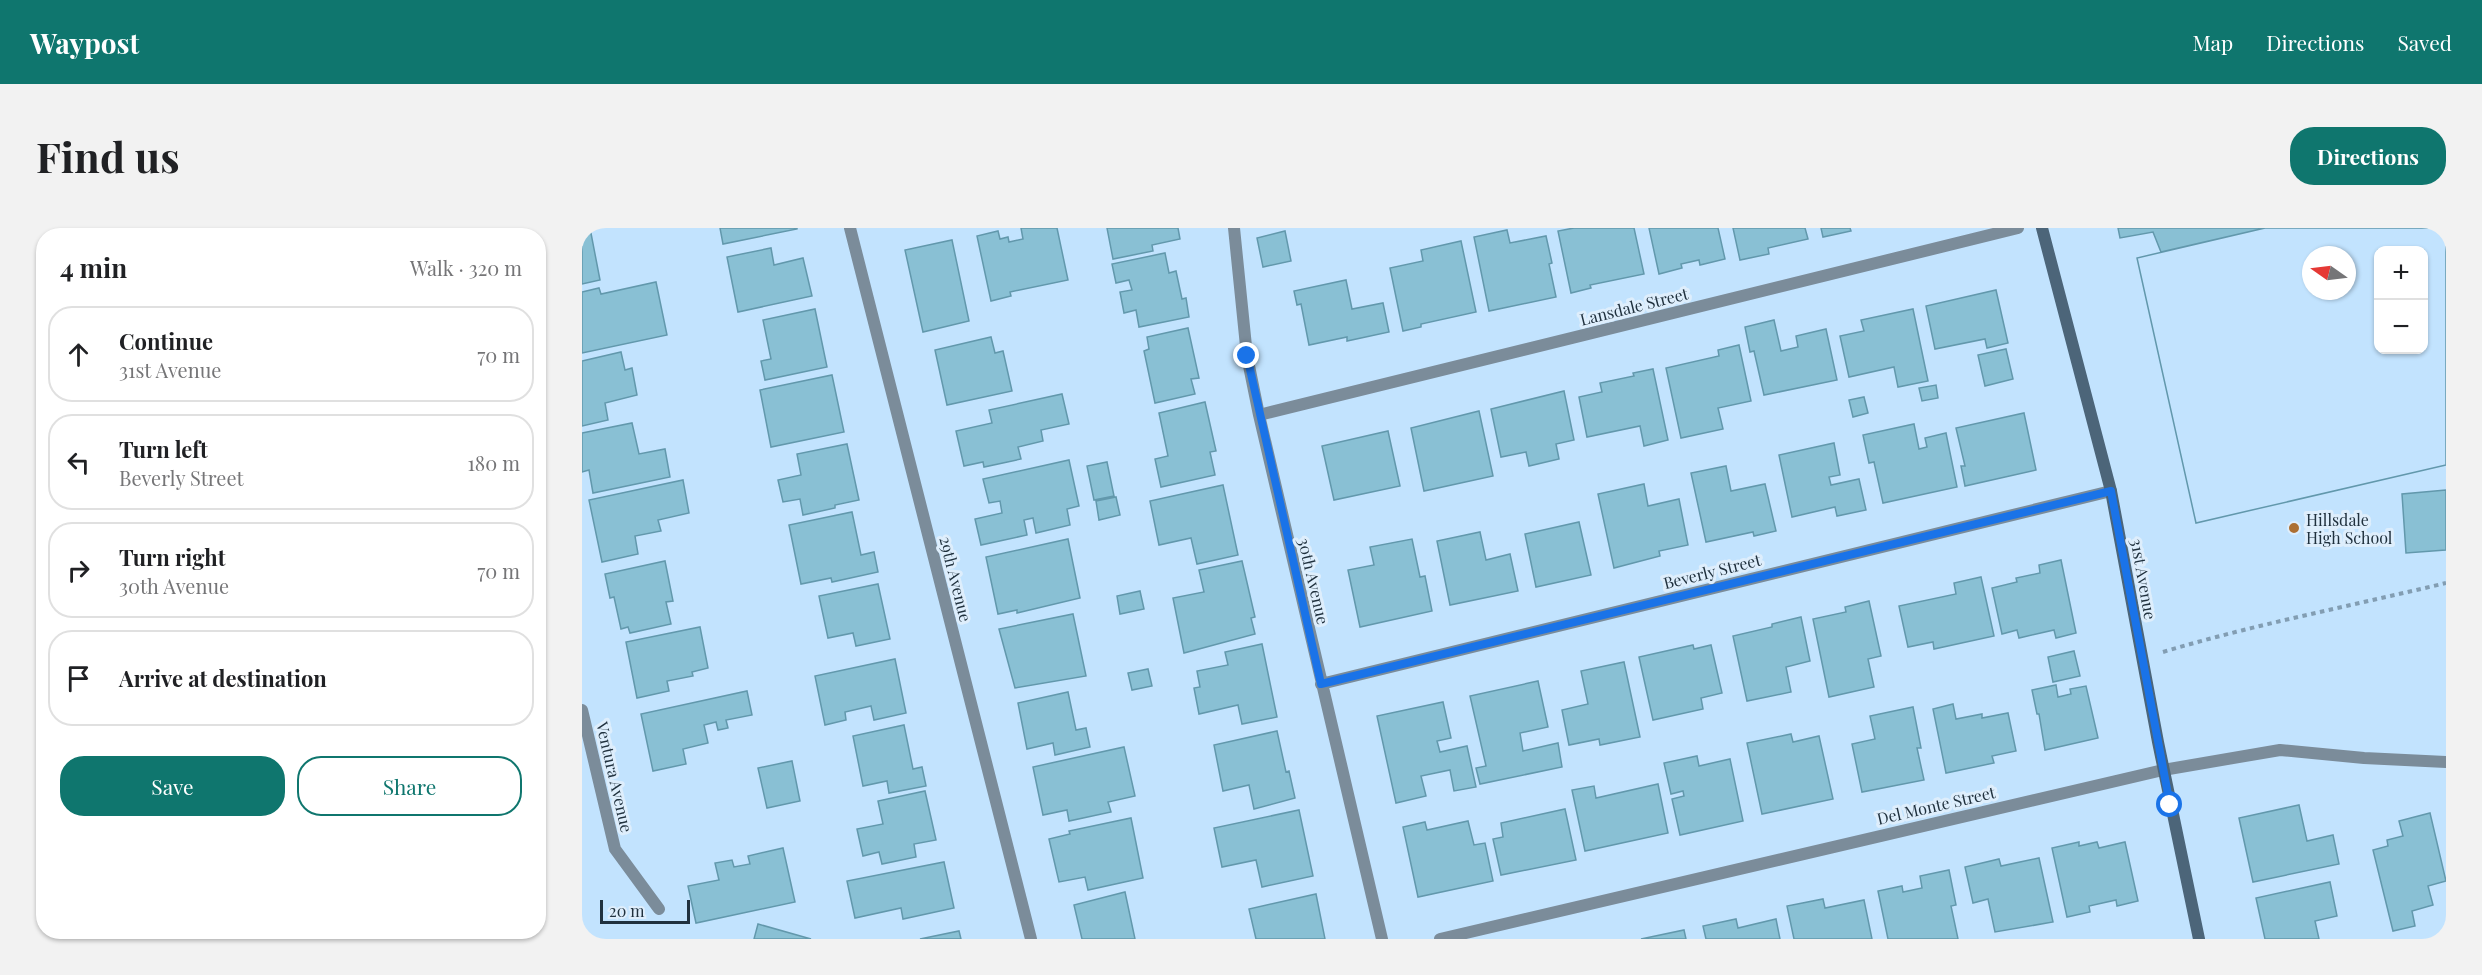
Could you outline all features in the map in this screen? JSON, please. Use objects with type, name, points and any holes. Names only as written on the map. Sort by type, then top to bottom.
[{"type":"street","name":"29th Avenue","points":[[850,228],[1031,939]]},
{"type":"street","name":"30th Avenue","points":[[1234,228],[1247,356],[1259,415],[1382,939]]},
{"type":"street","name":"Lansdale Street","points":[[1259,415],[2018,228]]},
{"type":"street","name":"31st Avenue","points":[[2042,228],[2111,491],[2163,770],[2199,939]]},
{"type":"street","name":"Beverly Street","points":[[1321,684],[2111,491]]},
{"type":"street","name":"Ventura Avenue","points":[[582,710],[615,849],[659,909]]},
{"type":"street","name":"Del Monte Street","points":[[1440,939],[2163,770],[2280,750],[2364,758],[2446,762]]},
{"type":"path","points":[[2163,652],[2282,619],[2330,611],[2446,583]]},
{"type":"building","points":[[582,228],[590,228],[600,280],[582,284]]},
{"type":"building","points":[[720,228],[797,228],[797,229],[723,244]]},
{"type":"building","points":[[1021,228],[1057,228],[1068,280],[1010,292],[1011,296],[991,301],[977,236],[998,231],[1000,239],[1008,237],[1009,242],[1023,239]]},
{"type":"building","points":[[1107,228],[1178,228],[1180,239],[1152,245],[1153,251],[1113,259]]},
{"type":"building","points":[[1574,228],[1634,228],[1644,274],[1590,285],[1591,288],[1571,293],[1558,231]]},
{"type":"building","points":[[1649,228],[1718,228],[1725,259],[1700,265],[1699,260],[1681,264],[1682,268],[1659,274]]},
{"type":"building","points":[[1733,228],[1805,228],[1808,239],[1768,248],[1769,254],[1740,260]]},
{"type":"building","points":[[1821,228],[1850,228],[1851,231],[1823,237]]},
{"type":"building","points":[[2118,228],[2265,228],[2161,252],[2153,232],[2120,238]]},
{"type":"building","points":[[2265,228],[2446,228],[2446,465],[2196,523],[2137,258]]},
{"type":"building","points":[[2265,228],[2446,228],[2446,465],[2196,523],[2137,258]]},
{"type":"building","points":[[1507,230],[1510,243],[1546,236],[1556,297],[1489,311],[1474,237]]},
{"type":"building","points":[[1285,231],[1291,261],[1263,267],[1257,238]]},
{"type":"building","points":[[952,240],[969,321],[923,332],[905,250]]},
{"type":"building","points":[[1461,241],[1476,312],[1421,324],[1421,327],[1403,331],[1390,268],[1423,261],[1421,250]]},
{"type":"building","points":[[771,248],[774,265],[803,258],[812,296],[738,312],[727,257]]},
{"type":"building","points":[[1165,253],[1169,273],[1176,271],[1182,299],[1186,298],[1189,317],[1139,327],[1136,310],[1124,313],[1120,292],[1132,290],[1129,280],[1116,283],[1112,264]]},
{"type":"building","points":[[1346,280],[1352,309],[1383,303],[1389,332],[1347,341],[1347,337],[1309,345],[1301,304],[1297,305],[1294,291]]},
{"type":"building","points":[[656,282],[667,335],[582,353],[582,292],[599,288],[601,294]]},
{"type":"building","points":[[1996,290],[2008,343],[1987,348],[1985,339],[1935,349],[1926,306]]},
{"type":"building","points":[[815,309],[827,367],[765,380],[761,361],[771,359],[763,320]]},
{"type":"building","points":[[1913,309],[1928,381],[1898,387],[1894,367],[1849,377],[1840,336],[1864,331],[1861,320]]},
{"type":"building","points":[[1774,320],[1781,351],[1798,347],[1796,336],[1826,329],[1837,380],[1764,395],[1754,351],[1750,352],[1745,327]]},
{"type":"building","points":[[1188,328],[1199,378],[1191,379],[1195,394],[1155,403],[1144,351],[1149,349],[1147,337]]},
{"type":"building","points":[[991,337],[995,353],[1003,351],[1012,391],[947,405],[935,350]]},
{"type":"building","points":[[1739,345],[1751,401],[1718,408],[1723,429],[1681,438],[1666,368],[1719,356],[1718,350]]},
{"type":"building","points":[[2006,349],[2013,379],[1985,386],[1978,355]]},
{"type":"building","points":[[621,352],[625,370],[632,368],[637,395],[605,403],[608,420],[582,426],[582,361]]},
{"type":"building","points":[[1653,369],[1668,440],[1644,446],[1640,426],[1587,437],[1579,397],[1602,392],[1600,383],[1634,376],[1633,373]]},
{"type":"building","points":[[832,375],[844,432],[771,447],[760,390]]},
{"type":"building","points":[[1936,385],[1938,398],[1922,401],[1919,388]]},
{"type":"building","points":[[1564,391],[1574,440],[1556,444],[1559,459],[1529,466],[1526,452],[1501,457],[1491,409]]},
{"type":"building","points":[[1062,394],[1069,424],[1041,430],[1043,441],[1018,447],[1021,459],[984,467],[983,462],[964,466],[956,431],[992,423],[989,410]]},
{"type":"building","points":[[1864,397],[1868,413],[1853,417],[1849,400]]},
{"type":"building","points":[[1205,402],[1216,451],[1210,452],[1215,475],[1161,487],[1155,459],[1168,456],[1159,413]]},
{"type":"building","points":[[1479,411],[1493,476],[1424,491],[1411,428]]},
{"type":"building","points":[[2024,413],[2036,470],[1965,486],[1961,466],[1965,466],[1956,428]]},
{"type":"building","points":[[632,423],[639,454],[665,449],[670,477],[593,493],[589,470],[582,472],[582,433]]},
{"type":"building","points":[[1914,424],[1919,449],[1927,447],[1925,438],[1946,433],[1957,487],[1883,503],[1874,462],[1869,463],[1863,435]]},
{"type":"building","points":[[1388,431],[1400,486],[1334,500],[1322,446]]},
{"type":"building","points":[[1834,443],[1840,475],[1829,477],[1831,485],[1859,479],[1866,510],[1837,516],[1835,507],[1792,517],[1779,455]]},
{"type":"building","points":[[847,444],[859,500],[803,515],[800,499],[783,502],[778,480],[801,475],[797,454]]},
{"type":"building","points":[[1069,460],[1079,506],[1067,509],[1070,525],[1036,533],[1033,518],[1024,520],[1027,535],[981,545],[975,519],[1002,513],[1000,501],[989,503],[983,479]]},
{"type":"building","points":[[1107,462],[1114,496],[1094,500],[1087,466]]},
{"type":"building","points":[[1726,466],[1731,491],[1765,484],[1776,531],[1754,536],[1753,532],[1706,542],[1691,473]]},
{"type":"building","points":[[683,480],[689,513],[658,520],[661,531],[635,536],[638,554],[602,562],[589,500]]},
{"type":"building","points":[[1644,484],[1648,506],[1679,499],[1688,545],[1659,551],[1660,556],[1614,568],[1598,494]]},
{"type":"building","points":[[1223,485],[1238,555],[1197,564],[1191,538],[1159,545],[1150,501]]},
{"type":"building","points":[[2446,490],[2446,550],[2406,553],[2402,494]]},
{"type":"building","points":[[1116,497],[1120,515],[1099,520],[1096,501]]},
{"type":"building","points":[[852,512],[861,555],[874,552],[878,572],[832,582],[831,578],[801,584],[789,525]]},
{"type":"building","points":[[1579,522],[1591,575],[1536,587],[1525,534]]},
{"type":"building","points":[[1480,532],[1486,560],[1510,554],[1518,591],[1450,605],[1437,541]]},
{"type":"building","points":[[1068,539],[1080,598],[1017,613],[1017,610],[998,614],[986,557]]},
{"type":"building","points":[[1412,539],[1420,577],[1425,576],[1432,611],[1360,627],[1348,570],[1374,565],[1370,547]]},
{"type":"building","points":[[2061,560],[2076,633],[2056,638],[2054,630],[2019,638],[2017,630],[2002,634],[1992,588],[2017,582],[2016,578],[2040,573],[2039,565]]},
{"type":"building","points":[[665,561],[673,601],[666,602],[671,624],[630,633],[628,627],[621,629],[614,597],[610,598],[605,574]]},
{"type":"building","points":[[1242,561],[1255,617],[1251,618],[1255,634],[1184,653],[1173,598],[1204,592],[1199,570]]},
{"type":"building","points":[[1981,577],[1994,636],[1934,649],[1933,642],[1908,647],[1899,606],[1956,594],[1954,583]]},
{"type":"building","points":[[878,584],[890,639],[856,646],[853,633],[828,638],[819,596]]},
{"type":"building","points":[[1140,591],[1144,609],[1120,614],[1117,596]]},
{"type":"building","points":[[1869,601],[1881,656],[1868,659],[1874,687],[1829,697],[1813,619],[1846,612],[1845,607]]},
{"type":"building","points":[[1073,614],[1086,676],[1015,688],[999,629]]},
{"type":"building","points":[[1801,617],[1810,661],[1786,667],[1791,692],[1747,701],[1733,636],[1772,627],[1772,624]]},
{"type":"building","points":[[700,627],[708,668],[692,672],[693,676],[667,681],[669,691],[637,698],[626,642]]},
{"type":"building","points":[[1262,644],[1277,717],[1242,724],[1238,705],[1199,714],[1194,688],[1200,687],[1197,671],[1228,665],[1225,652]]},
{"type":"building","points":[[1693,645],[1694,649],[1711,645],[1722,693],[1701,698],[1703,709],[1653,720],[1639,657]]},
{"type":"building","points":[[2074,651],[2080,676],[2053,682],[2048,657]]},
{"type":"building","points":[[895,659],[906,713],[874,720],[871,706],[845,712],[846,720],[825,725],[815,676]]},
{"type":"building","points":[[1624,662],[1640,737],[1600,745],[1599,739],[1569,745],[1562,710],[1588,704],[1581,671]]},
{"type":"building","points":[[1148,669],[1152,686],[1132,690],[1128,673]]},
{"type":"building","points":[[1538,681],[1548,727],[1520,733],[1523,751],[1558,743],[1562,767],[1480,784],[1476,768],[1486,766],[1470,696]]},
{"type":"building","points":[[2056,685],[2058,697],[2071,694],[2070,689],[2086,686],[2098,738],[2045,750],[2032,690]]},
{"type":"building","points":[[747,691],[752,715],[726,720],[728,728],[718,730],[716,722],[704,725],[708,743],[683,749],[686,764],[653,771],[641,714]]},
{"type":"building","points":[[1068,692],[1076,730],[1086,728],[1090,747],[1055,755],[1053,743],[1027,749],[1018,703]]},
{"type":"building","points":[[1443,702],[1451,738],[1437,741],[1440,752],[1467,746],[1476,787],[1454,791],[1450,770],[1421,776],[1426,796],[1396,803],[1377,716]]},
{"type":"building","points":[[1953,704],[1956,719],[1982,714],[1982,718],[2008,713],[2016,751],[1992,756],[1994,763],[1946,773],[1933,709]]},
{"type":"building","points":[[1913,707],[1921,748],[1917,748],[1924,780],[1862,792],[1852,744],[1875,739],[1870,716]]},
{"type":"building","points":[[904,725],[913,769],[922,767],[926,786],[889,793],[887,781],[863,786],[853,736]]},
{"type":"building","points":[[1277,731],[1286,772],[1289,771],[1295,798],[1254,809],[1249,785],[1223,791],[1214,745]]},
{"type":"building","points":[[1791,734],[1793,742],[1819,736],[1833,799],[1762,814],[1747,743]]},
{"type":"building","points":[[1124,747],[1135,796],[1108,802],[1111,812],[1069,821],[1067,810],[1043,815],[1033,767]]},
{"type":"building","points":[[1697,756],[1699,766],[1730,759],[1743,821],[1680,835],[1672,799],[1684,796],[1683,791],[1671,794],[1664,763]]},
{"type":"building","points":[[792,761],[800,801],[767,808],[758,768]]},
{"type":"building","points":[[1658,784],[1668,833],[1585,851],[1572,790],[1594,786],[1596,798]]},
{"type":"building","points":[[925,791],[936,840],[914,844],[916,857],[882,864],[879,852],[863,856],[857,829],[883,824],[878,801]]},
{"type":"building","points":[[2299,805],[2307,841],[2333,835],[2339,864],[2253,882],[2239,818]]},
{"type":"building","points":[[1565,809],[1576,860],[1501,875],[1493,839],[1503,837],[1501,823]]},
{"type":"building","points":[[1299,810],[1313,876],[1262,887],[1256,860],[1222,867],[1214,828]]},
{"type":"building","points":[[2430,813],[2446,881],[2428,886],[2433,905],[2412,911],[2415,926],[2393,931],[2373,850],[2388,846],[2387,840],[2403,836],[2399,821]]},
{"type":"building","points":[[1131,818],[1143,878],[1088,890],[1085,877],[1059,882],[1049,839],[1070,834],[1069,831]]},
{"type":"building","points":[[1468,821],[1474,845],[1485,843],[1493,881],[1418,897],[1403,827],[1425,822],[1427,830]]},
{"type":"building","points":[[2079,842],[2079,846],[2097,842],[2099,848],[2125,842],[2138,901],[2117,906],[2116,900],[2089,906],[2090,912],[2067,917],[2052,848]]},
{"type":"building","points":[[783,848],[795,902],[696,923],[688,886],[719,880],[715,863],[732,860],[734,867],[750,864],[748,856]]},
{"type":"building","points":[[2039,858],[2053,922],[1995,932],[1988,899],[1973,903],[1965,867],[1999,859],[2001,866]]},
{"type":"building","points":[[944,862],[954,908],[903,919],[901,908],[855,918],[847,881]]},
{"type":"building","points":[[1949,870],[1956,905],[1951,906],[1958,939],[1888,939],[1878,891],[1902,886],[1903,892],[1922,888],[1920,876]]},
{"type":"building","points":[[2330,882],[2337,916],[2315,921],[2319,939],[2265,939],[2256,898]]},
{"type":"building","points":[[1125,892],[1135,939],[1082,939],[1074,905]]},
{"type":"building","points":[[1316,894],[1325,939],[1256,939],[1249,909]]},
{"type":"building","points":[[1823,899],[1825,908],[1864,900],[1872,939],[1794,939],[1787,906]]},
{"type":"building","points":[[1736,919],[1738,928],[1776,919],[1780,939],[1706,939],[1703,926]]},
{"type":"building","points":[[758,924],[811,939],[754,939]]},
{"type":"building","points":[[1684,930],[1686,939],[1641,939]]},
{"type":"building","points":[[959,931],[961,939],[920,939]]},
{"type":"place","name":"Hillsdale High School","points":[[2294,528]]},
{"type":"route","points":[[1247,356],[1321,684],[2111,491],[2170,805]]}]
